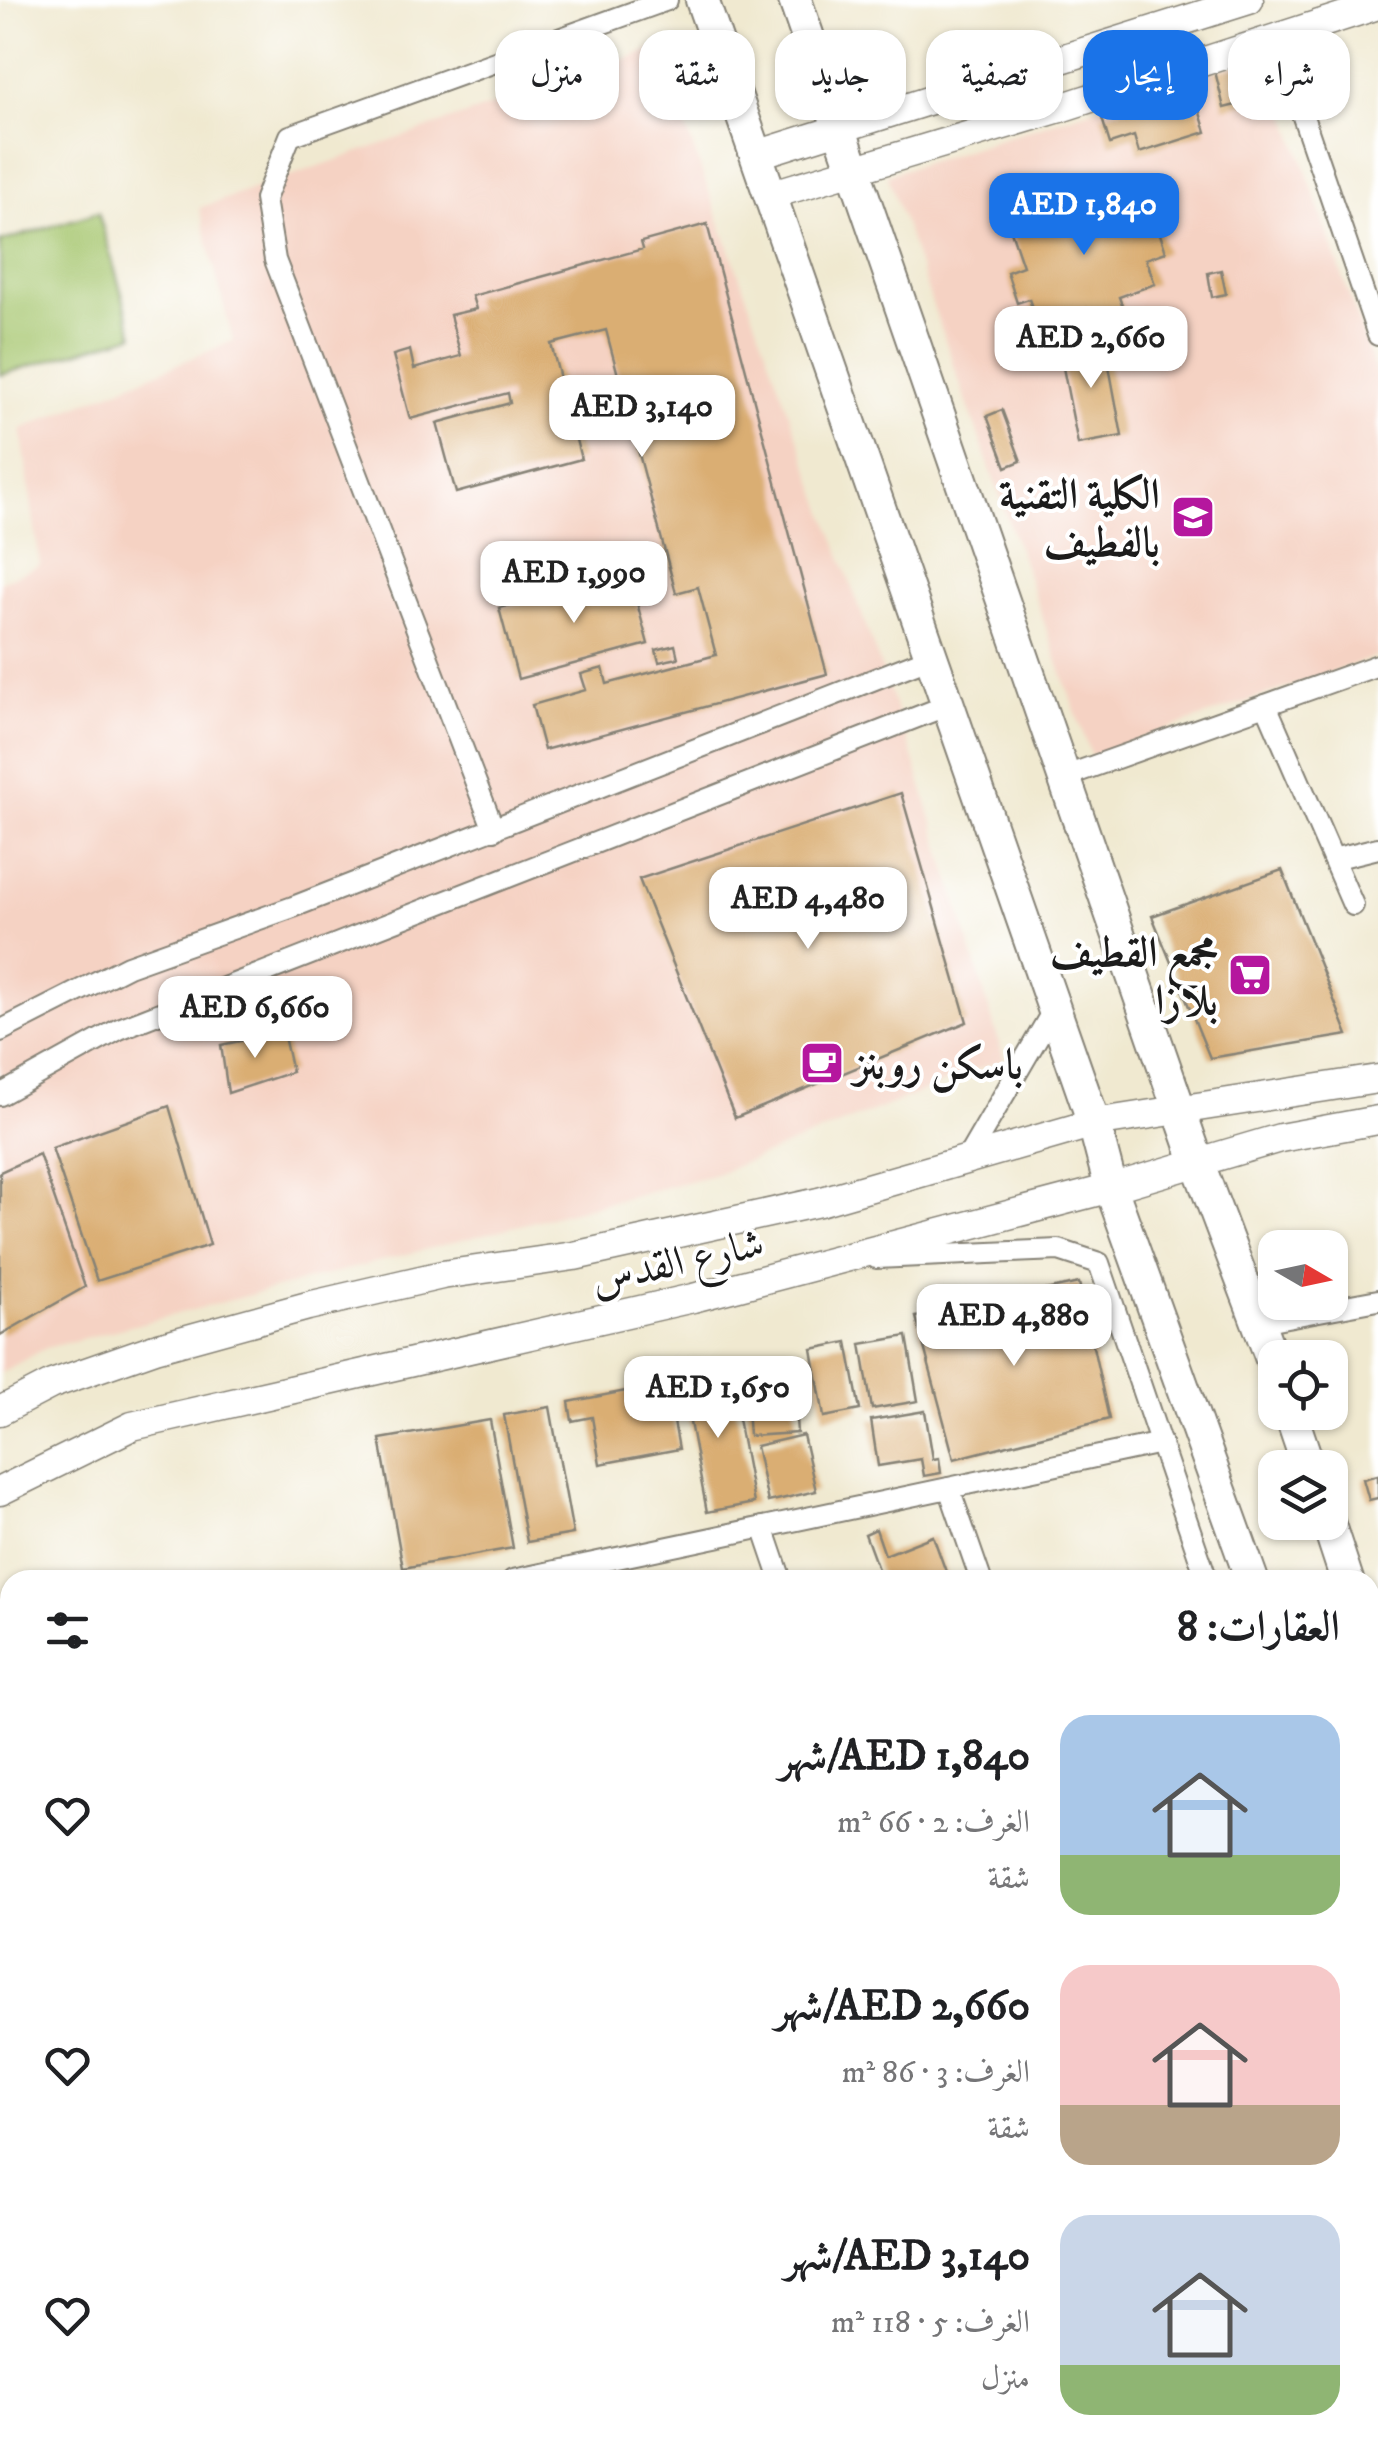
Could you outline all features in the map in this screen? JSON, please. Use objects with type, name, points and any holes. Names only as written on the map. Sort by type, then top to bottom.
[{"type":"main road","points":[[702,0],[1094,1124],[1111,1188],[1248,1570]]},
{"type":"main road","points":[[796,0],[1197,1161],[1266,1340]]},
{"type":"main road","points":[[756,155],[1250,0]]},
{"type":"main road","points":[[1300,30],[1378,4]]},
{"type":"main road","points":[[770,195],[1228,53]]},
{"type":"main road","points":[[0,1411],[52,1384],[155,1348],[308,1306],[442,1274],[574,1256],[818,1202],[1094,1124],[1378,1079]]},
{"type":"main road","name":"شارع القدس","points":[[0,1491],[132,1426],[849,1260],[1280,1138],[1378,1120]]},
{"type":"main road","points":[[1334,1540],[1344,1570]]},
{"type":"street","points":[[494,830],[276,260],[264,199],[290,136],[667,0]]},
{"type":"street","points":[[1304,120],[1378,334]]},
{"type":"street","points":[[0,1031],[128,966],[494,830],[931,657]]},
{"type":"street","points":[[1066,776],[1378,666]]},
{"type":"street","points":[[0,1095],[120,1029],[948,705]]},
{"type":"street","points":[[1266,706],[1354,905]]},
{"type":"street","points":[[1333,859],[1378,848]]},
{"type":"street","points":[[966,1160],[1054,1009]]},
{"type":"street","points":[[849,1260],[1059,1250],[1099,1263],[1204,1570]]},
{"type":"street","points":[[1260,1322],[1378,1300]]},
{"type":"street","points":[[560,1570],[1160,1443]]},
{"type":"street","points":[[949,1488],[978,1570]]},
{"type":"street","points":[[762,1527],[777,1570]]},
{"type":"shaded area","points":[[639,54],[639,120],[683,120],[912,753],[1004,1059],[716,1174],[46,1348],[0,1373],[0,582],[40,565],[21,429],[233,341],[199,208],[495,105],[495,120],[619,120],[619,61]]},
{"type":"shaded area","name":"الكلية التقنية بالفطيف","points":[[1228,66],[1228,120],[1289,120],[1378,379],[1378,656],[1091,756],[887,175],[1083,112],[1083,120],[1208,120],[1208,73]]},
{"type":"green space","points":[[98,212],[134,335],[0,375],[0,242]]},
{"type":"building","points":[[1228,68],[1228,107],[1224,108],[1215,71]]},
{"type":"building","points":[[1103,120],[1202,120],[1206,132],[1139,153],[1134,136],[1110,144]]},
{"type":"building","points":[[1123,193],[1133,223],[1154,216],[1166,252],[1146,259],[1155,284],[1119,297],[1123,308],[1091,319],[1087,308],[1038,325],[1029,299],[1017,303],[1007,272],[1023,266],[1011,231],[1049,218],[1045,206],[1078,195],[1082,207]]},
{"type":"building","points":[[707,224],[827,674],[544,750],[532,705],[586,690],[581,674],[603,668],[607,684],[716,655],[698,587],[676,593],[606,330],[551,344],[581,459],[456,493],[437,423],[510,403],[508,393],[410,419],[393,355],[410,350],[414,369],[461,356],[450,315],[476,309],[472,296],[643,249],[641,242]]},
{"type":"building","points":[[1221,270],[1226,294],[1212,297],[1208,273]]},
{"type":"building","points":[[1104,339],[1122,436],[1078,444],[1059,347]]},
{"type":"building","points":[[1002,410],[1021,461],[1006,467],[987,416]]},
{"type":"building","points":[[629,573],[648,644],[518,679],[499,608]]},
{"type":"building","points":[[675,645],[678,658],[659,662],[656,650]]},
{"type":"building","points":[[901,793],[967,1022],[735,1118],[639,879]]},
{"type":"building","name":"مجمع القطيف بلازا","points":[[1282,870],[1348,1035],[1210,1058],[1152,916]]},
{"type":"building","points":[[283,1032],[292,1072],[228,1093],[221,1045]]},
{"type":"building","points":[[169,1106],[210,1245],[97,1281],[52,1148]]},
{"type":"building","points":[[39,1154],[85,1287],[0,1335],[0,1172]]},
{"type":"building","points":[[1079,1283],[1109,1419],[954,1459],[916,1317]]},
{"type":"building","points":[[907,1336],[918,1401],[872,1409],[861,1344]]},
{"type":"building","points":[[847,1342],[860,1410],[824,1417],[812,1349]]},
{"type":"building","points":[[792,1360],[797,1433],[749,1436],[744,1363]]},
{"type":"building","points":[[729,1371],[754,1503],[707,1512],[682,1380]]},
{"type":"building","points":[[667,1383],[679,1449],[600,1464],[592,1417],[572,1421],[569,1402]]},
{"type":"building","points":[[550,1407],[573,1534],[527,1542],[504,1415]]},
{"type":"building","points":[[925,1411],[933,1459],[939,1458],[941,1473],[924,1476],[921,1459],[878,1466],[871,1420]]},
{"type":"building","points":[[490,1420],[513,1548],[403,1568],[380,1439]]},
{"type":"building","points":[[803,1435],[816,1491],[768,1502],[756,1446]]},
{"type":"building","points":[[1378,1475],[1378,1498],[1369,1500],[1363,1479]]},
{"type":"building","points":[[876,1529],[885,1555],[933,1536],[945,1570],[878,1570],[865,1534]]},
{"type":"place","name":"الكلية التقنية بالفطيف","points":[[1193,517]]},
{"type":"place","name":"مجمع القطيف بلازا","points":[[1250,975]]},
{"type":"place","name":"باسكن روبنز","points":[[822,1063]]}]
